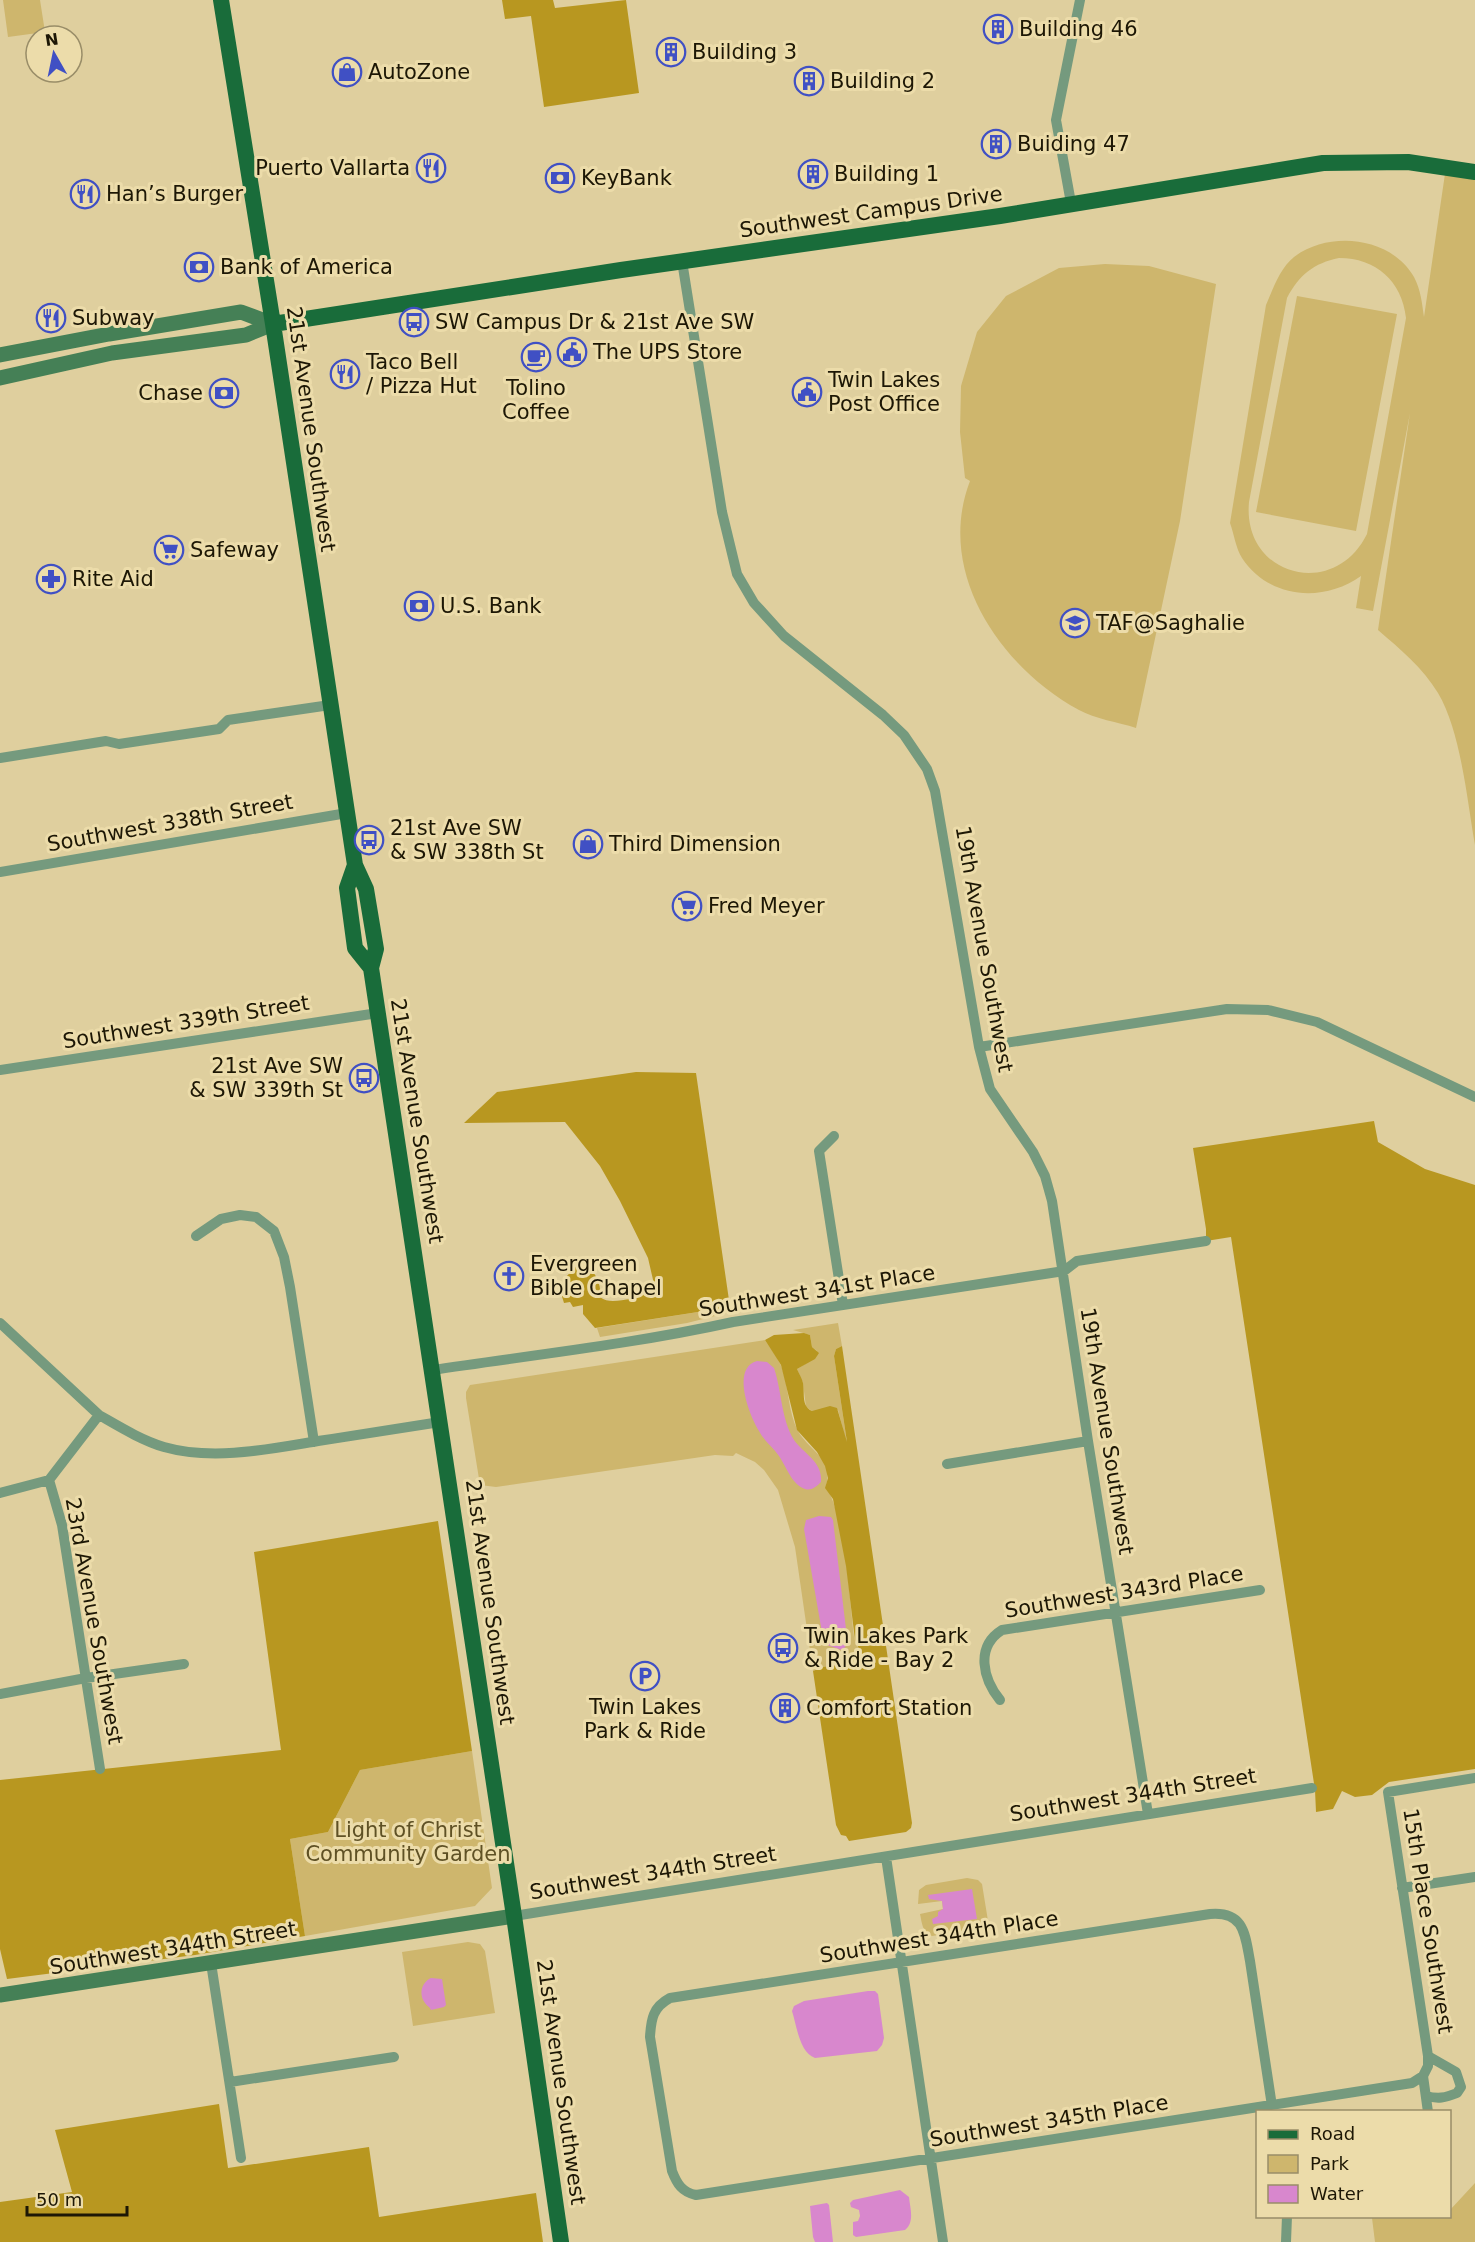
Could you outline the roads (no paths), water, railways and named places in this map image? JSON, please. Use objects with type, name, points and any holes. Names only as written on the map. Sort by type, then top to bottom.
[{"type":"main road","name":"21st Avenue Southwest","points":[[221,0],[355,865],[366,889],[370,909],[376,949],[371,968],[561,2242]]},
{"type":"main road","name":"Southwest Campus Drive","points":[[273,324],[682,261],[889,233],[1323,163],[1408,162],[1475,172]]},
{"type":"main road","points":[[1,356],[109,334],[241,312],[273,324]]},
{"type":"main road","points":[[0,378],[111,353],[246,335],[273,324]]},
{"type":"main road","name":"Southwest 344th Street","points":[[0,1995],[514,1917]]},
{"type":"street","points":[[1071,203],[1056,120],[1080,0]]},
{"type":"street","name":"19th Avenue Southwest","points":[[682,261],[722,512],[737,574],[754,603],[784,636],[883,715],[904,735],[927,769],[935,791],[945,839],[978,1047],[987,1081],[993,1095],[1026,1140],[1045,1176],[1052,1201],[1148,1814]]},
{"type":"street","points":[[0,758],[106,741],[120,744],[219,729],[228,720],[330,705]]},
{"type":"street","name":"Southwest 338th Street","points":[[0,872],[347,813]]},
{"type":"street","points":[[978,1047],[1227,1009],[1261,1010],[1317,1022],[1475,1097]]},
{"type":"street","name":"Southwest 339th Street","points":[[0,1070],[378,1013]]},
{"type":"street","points":[[834,1136],[819,1150],[843,1305]]},
{"type":"street","points":[[196,1236],[221,1219],[240,1215],[256,1217],[274,1231],[284,1257],[290,1287],[314,1442]]},
{"type":"street","name":"Southwest 341st Place","points":[[432,1370],[559,1353],[843,1305],[1064,1271],[1077,1261],[1206,1241]]},
{"type":"street","points":[[0,1323],[99,1415],[133,1435],[166,1447],[194,1452],[272,1449],[440,1422]]},
{"type":"street","points":[[0,1493],[48,1480],[99,1415]]},
{"type":"street","points":[[947,1464],[1088,1442]]},
{"type":"street","name":"23rd Avenue Southwest","points":[[48,1480],[62,1525],[100,1769]]},
{"type":"street","name":"Southwest 343rd Place","points":[[1000,1700],[988,1679],[984,1657],[988,1644],[997,1634],[1008,1628],[1260,1590]]},
{"type":"street","points":[[0,1694],[86,1678],[184,1664]]},
{"type":"street","name":"15th Place Southwest","points":[[1428,2110],[1423,2076],[1428,2066],[1428,2056],[1388,1792],[1475,1778]]},
{"type":"street","name":"Southwest 344th Street","points":[[514,1917],[1312,1788]]},
{"type":"street","points":[[886,1857],[943,2242]]},
{"type":"street","points":[[1402,1888],[1475,1877]]},
{"type":"street","name":"Southwest 344th Place","points":[[680,2187],[669,2157],[650,2022],[653,2012],[670,1998],[1210,1914],[1224,1914],[1236,1919],[1242,1928],[1250,1961],[1272,2109]]},
{"type":"street","points":[[211,1963],[241,2158]]},
{"type":"street","name":"15th Place Southwest","points":[[1426,2096],[1439,2099],[1448,2097],[1457,2093],[1461,2087],[1456,2072],[1428,2056]]},
{"type":"street","points":[[230,2082],[394,2057]]},
{"type":"street","name":"Southwest 345th Place","points":[[1272,2109],[1413,2083],[1423,2076]]},
{"type":"street","name":"Southwest 345th Place","points":[[680,2187],[696,2195],[1256,2111]]},
{"type":"street","points":[[1286,2242],[1287,2218]]},
{"type":"water","points":[[757,1361],[767,1362],[774,1368],[790,1432],[819,1469],[821,1482],[813,1488],[805,1489],[796,1484],[755,1424],[744,1393],[744,1382],[749,1365]]},
{"type":"water","points":[[819,1516],[831,1517],[833,1520],[846,1629],[847,1645],[842,1650],[824,1644],[804,1529],[806,1520]]},
{"type":"water","points":[[972,1889],[977,1919],[933,1924],[932,1919],[938,1916],[938,1912],[943,1909],[942,1901],[929,1899],[928,1895]]},
{"type":"water","points":[[431,1978],[442,1979],[446,2005],[431,2010],[423,2000],[421,1992],[425,1982]]},
{"type":"water","points":[[875,1991],[878,1994],[884,2038],[877,2051],[815,2058],[810,2055],[799,2038],[792,2011],[794,2006],[804,2001]]},
{"type":"water","points":[[900,2190],[909,2197],[911,2210],[910,2223],[905,2230],[856,2237],[853,2235],[853,2222],[858,2221],[860,2216],[859,2210],[851,2207],[850,2203],[853,2200]]},
{"type":"water","points":[[827,2203],[833,2242],[815,2242],[810,2206]]},
{"type":"place","name":"Building 46","points":[[998,29]]},
{"type":"place","name":"Building 3","points":[[671,52]]},
{"type":"place","name":"AutoZone","points":[[347,72]]},
{"type":"place","name":"Building 2","points":[[809,81]]},
{"type":"place","name":"Buiding 47","points":[[996,144]]},
{"type":"place","name":"Puerto Vallarta","points":[[431,168]]},
{"type":"place","name":"Building 1","points":[[813,174]]},
{"type":"place","name":"KeyBank","points":[[560,178]]},
{"type":"place","name":"Han’s Burger","points":[[85,194]]},
{"type":"place","name":"Bank of America","points":[[199,267]]},
{"type":"place","name":"Subway","points":[[51,318]]},
{"type":"place","name":"SW Campus Dr & 21st Ave SW","points":[[414,322]]},
{"type":"place","name":"The UPS Store","points":[[572,352]]},
{"type":"place","name":"Tolino Coffee","points":[[536,357]]},
{"type":"place","name":"Taco Bell / Pizza Hut","points":[[345,374]]},
{"type":"place","name":"Twin Lakes Post Office","points":[[807,392]]},
{"type":"place","name":"Chase","points":[[224,393]]},
{"type":"place","name":"Safeway","points":[[169,550]]},
{"type":"place","name":"Rite Aid","points":[[51,579]]},
{"type":"place","name":"U.S. Bank","points":[[419,606]]},
{"type":"place","name":"TAF@Saghalie","points":[[1075,623]]},
{"type":"place","name":"21st Ave SW & SW 338th St","points":[[369,840]]},
{"type":"place","name":"Third Dimension","points":[[588,844]]},
{"type":"place","name":"Fred Meyer","points":[[687,906]]},
{"type":"place","name":"21st Ave SW & SW 339th St","points":[[364,1078]]},
{"type":"place","name":"Evergreen Bible Chapel","points":[[509,1276]]},
{"type":"place","name":"Twin Lakes Park & Ride - Bay 2","points":[[783,1648]]},
{"type":"place","name":"Twin Lakes Park & Ride","points":[[645,1676]]},
{"type":"place","name":"Comfort Station","points":[[785,1708]]},
{"type":"park label","name":"Light of Christ Community Garden","points":[[408,1842]]}]
